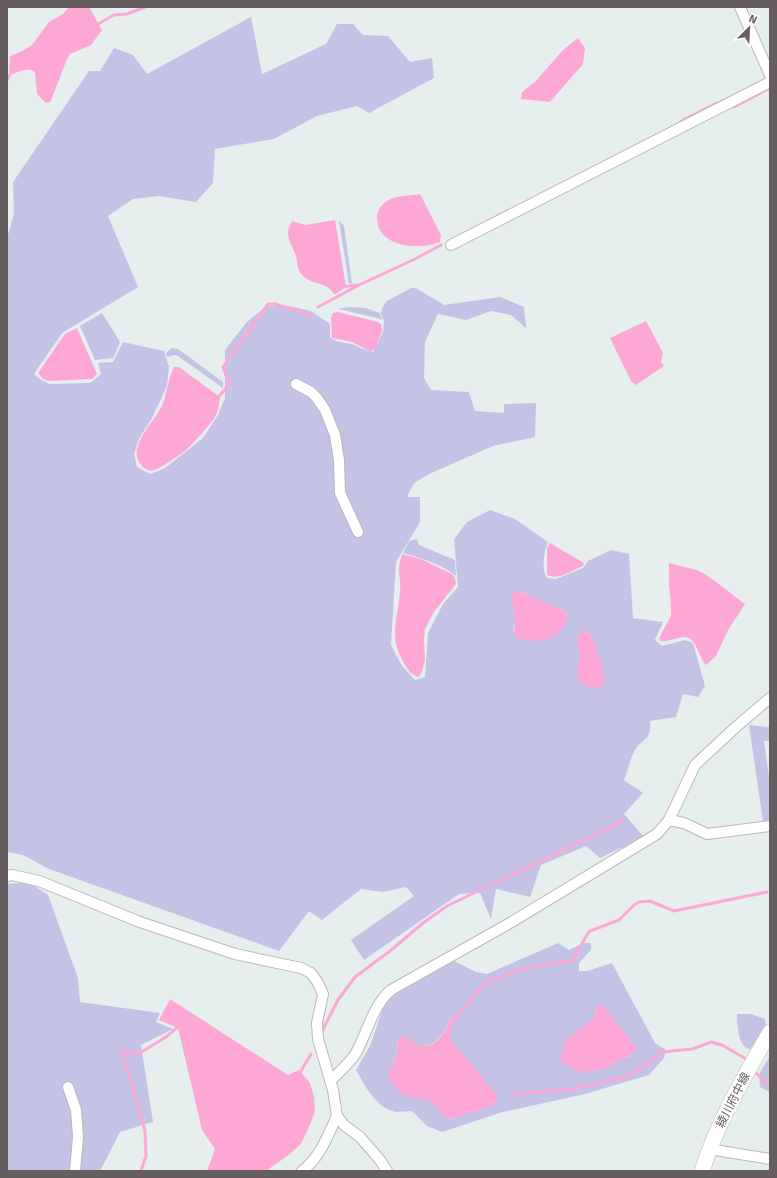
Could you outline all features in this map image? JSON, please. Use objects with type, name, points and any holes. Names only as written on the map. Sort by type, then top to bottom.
[{"type":"main road","name":"綾川府中線","points":[[702,1171],[709,1149],[732,1099],[770,1032]]},
{"type":"street","points":[[740,7],[770,75]]},
{"type":"street","points":[[451,245],[770,82]]},
{"type":"street","points":[[296,384],[317,398],[325,410],[335,434],[339,460],[340,493],[358,532]]},
{"type":"street","points":[[330,1081],[355,1053],[376,1008],[384,996],[391,990],[510,923],[657,834],[669,820],[695,765],[770,698]]},
{"type":"street","points":[[669,820],[684,823],[707,834],[770,826]]},
{"type":"street","points":[[7,876],[12,875],[39,881],[147,924],[235,954],[301,968],[311,973],[323,994],[317,1023],[318,1038],[330,1081],[337,1116],[344,1125],[360,1137],[380,1160],[387,1171]]},
{"type":"street","points":[[68,1087],[76,1110],[78,1137],[76,1171]]},
{"type":"street","points":[[302,1171],[307,1168],[318,1154],[337,1116]]},
{"type":"street","points":[[709,1149],[770,1159]]},
{"type":"shaded area","points":[[69,7],[89,7],[102,30],[91,45],[70,54],[52,98],[50,102],[46,103],[37,94],[35,72],[27,70],[13,74],[9,72],[10,56],[32,45],[49,22],[63,14]]},
{"type":"shaded area","points":[[251,17],[262,74],[326,44],[337,24],[353,24],[363,35],[388,36],[410,62],[432,58],[434,78],[369,113],[357,106],[317,116],[274,139],[215,149],[213,183],[196,202],[159,196],[133,199],[108,216],[138,287],[62,333],[34,374],[41,380],[50,384],[90,383],[101,374],[98,363],[113,362],[123,342],[164,351],[169,367],[167,386],[152,418],[139,439],[134,454],[137,467],[150,474],[165,468],[203,438],[218,415],[225,398],[225,350],[246,323],[266,306],[289,306],[311,311],[330,324],[330,337],[332,339],[352,344],[373,352],[383,332],[384,321],[381,314],[382,308],[387,301],[411,288],[416,288],[444,305],[500,297],[524,307],[526,328],[511,315],[491,311],[466,320],[438,314],[425,342],[424,378],[431,390],[469,392],[475,411],[504,413],[504,404],[536,403],[535,437],[493,446],[429,474],[414,483],[407,497],[420,497],[420,522],[396,562],[391,645],[402,666],[415,680],[425,677],[428,633],[443,604],[458,587],[454,539],[467,522],[490,510],[515,519],[548,542],[544,560],[544,570],[547,578],[556,579],[583,568],[588,561],[611,550],[629,554],[633,618],[663,622],[655,640],[662,646],[685,640],[693,643],[705,686],[698,697],[683,694],[676,717],[650,721],[650,732],[635,750],[624,780],[643,793],[624,814],[644,837],[600,858],[586,846],[541,865],[530,897],[496,889],[491,919],[480,893],[459,894],[364,960],[351,940],[414,896],[406,887],[383,892],[361,889],[322,920],[309,911],[279,951],[49,869],[23,855],[9,852],[7,854],[7,238],[14,214],[13,182],[89,71],[100,71],[114,48],[133,55],[147,74]],"holes":[[[522,592],[567,612],[568,616],[513,631]]]},
{"type":"shaded area","points":[[578,38],[585,48],[583,64],[550,102],[521,99],[522,92],[535,82],[563,50]]},
{"type":"shaded area","points":[[420,194],[441,235],[440,242],[431,245],[411,246],[392,241],[384,236],[379,228],[377,219],[378,211],[381,207],[391,199]]},
{"type":"shaded area","points":[[335,220],[346,287],[334,294],[328,287],[311,281],[301,274],[298,268],[295,253],[289,241],[288,233],[292,221],[305,225]]},
{"type":"shaded area","points":[[339,220],[344,226],[352,283],[349,284]]},
{"type":"shaded area","points":[[348,307],[365,308],[380,313],[382,320],[338,309]]},
{"type":"shaded area","points":[[338,312],[381,324],[382,331],[375,349],[370,351],[352,342],[332,338],[331,318],[333,313]]},
{"type":"shaded area","points":[[102,313],[120,342],[113,358],[95,360],[80,326]]},
{"type":"shaded area","points":[[646,321],[663,353],[661,362],[664,366],[636,385],[631,381],[610,338]]},
{"type":"shaded area","points":[[77,328],[97,374],[92,379],[49,381],[43,379],[38,373],[65,334]]},
{"type":"shaded area","points":[[172,348],[178,349],[223,382],[223,388],[178,356],[174,355],[167,357],[166,353]]},
{"type":"shaded area","points":[[174,367],[179,367],[220,397],[218,408],[216,415],[210,423],[186,450],[171,461],[152,471],[144,468],[140,463],[137,457],[137,451],[142,437],[162,406]]},
{"type":"shaded area","points":[[417,539],[419,545],[455,560],[456,576],[424,559],[403,553],[409,541]]},
{"type":"shaded area","points":[[550,543],[584,563],[583,566],[561,576],[547,575],[547,548]]},
{"type":"shaded area","points":[[402,554],[421,559],[452,574],[455,578],[456,584],[434,612],[425,629],[425,661],[419,677],[412,674],[407,668],[396,644],[395,627],[400,588],[399,567]]},
{"type":"shaded area","points":[[669,563],[697,570],[708,576],[745,604],[728,630],[716,656],[706,665],[694,643],[688,638],[683,637],[661,641],[659,638],[671,616]]},
{"type":"shaded area","points":[[514,591],[522,592],[567,612],[568,616],[564,626],[555,635],[542,640],[528,641],[515,637],[515,615],[512,601]]},
{"type":"shaded area","points":[[586,630],[592,636],[604,673],[605,683],[598,689],[590,688],[580,682],[577,675],[580,654],[577,638]]},
{"type":"shaded area","points":[[749,725],[770,727],[770,741],[764,741],[770,785],[770,820],[763,821]]},
{"type":"shaded area","points":[[28,882],[48,895],[78,978],[80,1002],[160,1013],[156,1022],[173,1029],[141,1045],[153,1122],[120,1132],[100,1171],[7,1171],[7,884]]},
{"type":"shaded area","points":[[558,943],[569,950],[583,943],[591,943],[591,950],[579,963],[579,971],[587,971],[612,963],[655,1043],[666,1050],[664,1058],[649,1075],[585,1094],[503,1112],[442,1132],[427,1126],[412,1111],[396,1112],[383,1106],[372,1096],[356,1070],[370,1046],[384,1005],[393,996],[452,960],[476,972],[487,974]],"holes":[[[599,1004],[629,1056],[605,1069],[566,1040],[593,1019]],[[452,1017],[449,1037],[496,1094],[494,1105],[451,1119],[442,1114],[434,1104],[428,1100],[406,1096],[389,1073],[397,1054],[398,1040],[403,1036],[417,1044],[423,1046],[429,1045],[439,1038]]]},
{"type":"shaded area","points":[[170,999],[288,1075],[299,1070],[310,1083],[314,1097],[315,1111],[301,1144],[266,1171],[207,1171],[215,1149],[202,1130],[178,1028],[159,1020]]},
{"type":"shaded area","points":[[599,1004],[604,1006],[638,1050],[605,1069],[579,1072],[567,1066],[560,1059],[566,1040],[593,1019]]},
{"type":"shaded area","points":[[737,1014],[751,1014],[765,1019],[766,1029],[750,1049],[743,1045],[739,1035]]},
{"type":"shaded area","points":[[452,1017],[456,1018],[449,1037],[496,1094],[497,1101],[494,1105],[451,1119],[442,1115],[433,1103],[423,1099],[406,1096],[399,1091],[388,1078],[397,1054],[398,1040],[403,1036],[415,1043],[426,1046],[436,1042]]},
{"type":"shaded area","points":[[770,1056],[770,1092],[760,1087],[759,1074]]},
{"type":"waterway","points":[[96,25],[114,15],[127,14],[145,7]]},
{"type":"waterway","points":[[7,80],[13,70]]},
{"type":"waterway","points":[[734,107],[768,89]]},
{"type":"waterway","points":[[678,124],[717,103]]},
{"type":"waterway","points":[[318,307],[441,245]]},
{"type":"waterway","points":[[342,287],[356,285]]},
{"type":"waterway","points":[[217,399],[229,384],[223,367],[268,304],[275,304],[312,316]]},
{"type":"waterway","points":[[322,1031],[338,1000],[355,977],[390,951],[423,923],[447,906],[615,825],[622,819]]},
{"type":"waterway","points":[[453,1020],[485,983],[520,970],[572,961],[590,931],[619,920],[639,902],[650,901],[674,911],[767,892]]},
{"type":"waterway","points":[[141,1171],[146,1156],[145,1131],[122,1050],[138,1054],[166,1037],[179,1026]]},
{"type":"waterway","points":[[511,1094],[572,1089],[629,1076],[662,1052],[692,1049],[711,1042],[722,1045],[746,1059]]},
{"type":"waterway","points":[[299,1074],[311,1054]]},
{"type":"waterway","points":[[756,1073],[770,1088]]}]
